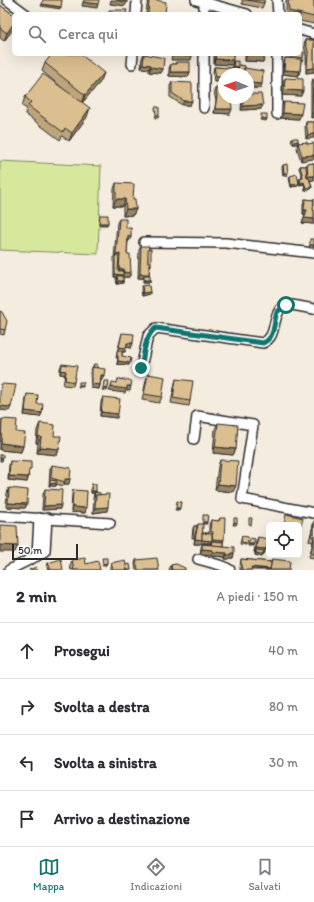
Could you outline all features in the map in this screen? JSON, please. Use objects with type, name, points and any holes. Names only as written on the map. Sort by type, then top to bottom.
[{"type":"street","points":[[8,0],[23,12]]},
{"type":"street","points":[[136,12],[137,0]]},
{"type":"street","points":[[277,0],[278,12]]},
{"type":"street","points":[[204,12],[201,1],[239,12]]},
{"type":"street","points":[[302,31],[314,34]]},
{"type":"street","points":[[132,64],[133,56]]},
{"type":"street","points":[[204,56],[204,108]]},
{"type":"street","points":[[276,114],[277,56]]},
{"type":"street","points":[[144,242],[226,243],[314,252]]},
{"type":"street","points":[[141,368],[148,336],[156,328],[263,343],[268,341],[272,335],[276,316],[282,307],[292,305],[314,308]]},
{"type":"street","points":[[194,439],[197,416],[253,425],[242,499],[314,513]]},
{"type":"street","points":[[0,516],[110,523]]},
{"type":"street","points":[[9,570],[37,556],[43,518]]},
{"type":"street","points":[[198,559],[223,566],[230,570]]},
{"type":"green space","points":[[0,161],[101,166],[98,254],[0,250]]},
{"type":"building","points":[[43,0],[62,0],[61,7],[42,4]]},
{"type":"building","points":[[84,0],[99,0],[98,4],[83,2]]},
{"type":"building","points":[[116,0],[127,0],[127,2]]},
{"type":"building","points":[[149,0],[166,2],[165,12],[148,12]]},
{"type":"building","points":[[247,0],[264,0],[264,3]]},
{"type":"building","points":[[288,0],[314,0],[314,17],[302,14],[302,12],[289,11]]},
{"type":"building","points":[[0,5],[12,14],[12,26],[7,33],[0,28]]},
{"type":"building","points":[[109,10],[127,10],[126,12],[109,12]]},
{"type":"building","points":[[305,40],[314,40],[314,68],[307,69],[308,52]]},
{"type":"building","points":[[302,52],[304,52],[303,58],[292,56],[302,56]]},
{"type":"building","points":[[50,56],[83,56],[104,73],[85,95],[45,63]]},
{"type":"building","points":[[144,56],[164,58],[163,69],[143,64]]},
{"type":"building","points":[[216,56],[233,56],[233,60],[215,59]]},
{"type":"building","points":[[285,58],[301,59],[300,71],[284,70]]},
{"type":"building","points":[[234,61],[238,61],[238,67],[233,66]]},
{"type":"building","points":[[176,62],[190,62],[190,72],[170,72],[171,64],[176,64]]},
{"type":"building","points":[[239,65],[245,66],[245,68],[238,68]]},
{"type":"building","points":[[214,67],[235,68],[218,68],[218,77],[216,77]]},
{"type":"building","points":[[254,70],[263,71],[262,84],[254,83]]},
{"type":"building","points":[[43,74],[90,108],[72,133],[65,128],[63,132],[28,106],[31,102],[25,97]]},
{"type":"building","points":[[285,78],[303,79],[303,91],[284,90]]},
{"type":"building","points":[[313,79],[314,113],[312,113]]},
{"type":"building","points":[[172,82],[192,83],[192,101],[184,101],[172,93]]},
{"type":"building","points":[[216,87],[218,87],[218,104],[232,104],[232,109],[215,109],[217,96]]},
{"type":"building","points":[[254,94],[261,94],[263,105],[243,106],[243,104],[254,104]]},
{"type":"building","points":[[284,102],[303,103],[301,114],[283,113]]},
{"type":"building","points":[[155,107],[159,107],[159,115],[156,115]]},
{"type":"building","points":[[261,114],[267,114],[267,119],[261,118]]},
{"type":"building","points":[[306,122],[314,122],[314,134],[308,135]]},
{"type":"building","points":[[292,138],[298,138],[298,141],[294,142]]},
{"type":"building","points":[[307,142],[307,144],[314,143],[314,155],[302,156],[298,143]]},
{"type":"building","points":[[314,163],[314,176],[308,176],[307,164]]},
{"type":"building","points":[[287,164],[288,173],[284,173],[283,165]]},
{"type":"building","points":[[300,166],[306,166],[307,178],[309,178],[312,187],[306,188],[304,182],[301,183],[300,178],[303,177]]},
{"type":"building","points":[[297,174],[299,184],[291,185],[290,176]]},
{"type":"building","points":[[116,183],[134,184],[133,199],[135,199],[136,209],[126,209],[125,199],[116,199]]},
{"type":"building","points":[[305,199],[314,200],[314,219],[304,218],[307,210],[304,210]]},
{"type":"building","points":[[100,215],[108,215],[108,223],[99,223]]},
{"type":"building","points":[[119,219],[126,219],[126,228],[131,228],[131,237],[128,236],[127,254],[130,254],[131,273],[123,272],[124,269],[119,269],[120,254],[116,254]]},
{"type":"building","points":[[310,239],[314,239],[314,245],[310,245]]},
{"type":"building","points":[[141,246],[149,246],[149,274],[140,274]]},
{"type":"building","points":[[148,249],[151,249],[151,265],[150,262],[148,262]]},
{"type":"building","points":[[115,256],[119,256],[118,271],[123,271],[123,275],[115,274]]},
{"type":"building","points":[[117,276],[123,276],[123,281],[118,281]]},
{"type":"building","points":[[144,276],[150,276],[150,280],[144,280]]},
{"type":"building","points":[[149,285],[150,292],[143,293],[142,286]]},
{"type":"building","points":[[0,311],[7,321],[5,330],[0,329]]},
{"type":"building","points":[[122,333],[134,334],[133,343],[127,343],[126,348],[119,347]]},
{"type":"building","points":[[117,351],[122,351],[122,356],[131,358],[130,363],[118,361]]},
{"type":"building","points":[[62,364],[77,366],[74,382],[65,380],[66,371],[61,370]]},
{"type":"building","points":[[94,364],[97,364],[97,368],[93,367]]},
{"type":"building","points":[[92,367],[105,369],[104,375],[101,375],[100,385],[92,384]]},
{"type":"building","points":[[148,374],[165,377],[162,397],[144,394]]},
{"type":"building","points":[[118,379],[132,381],[131,386],[127,386],[127,389],[111,387],[112,382],[117,383]]},
{"type":"building","points":[[176,379],[193,381],[190,401],[173,398]]},
{"type":"building","points":[[104,381],[109,381],[108,388],[103,388]]},
{"type":"building","points":[[79,382],[84,382],[83,385],[79,385]]},
{"type":"building","points":[[1,384],[16,385],[11,407],[0,406]]},
{"type":"building","points":[[27,394],[38,395],[37,404],[43,404],[42,413],[25,411]]},
{"type":"building","points":[[103,397],[120,399],[118,414],[101,412]]},
{"type":"building","points":[[2,419],[17,420],[16,432],[25,433],[23,446],[1,443]]},
{"type":"building","points":[[40,423],[55,425],[54,436],[61,436],[59,449],[40,447],[41,437],[38,436]]},
{"type":"building","points":[[218,423],[238,425],[236,449],[215,447]]},
{"type":"building","points":[[220,460],[238,461],[236,486],[218,484]]},
{"type":"building","points":[[10,461],[31,462],[31,470],[29,470],[28,477],[9,476]]},
{"type":"building","points":[[52,465],[71,468],[70,479],[65,479],[65,482],[51,478]]},
{"type":"building","points":[[50,480],[57,481],[56,483],[50,484]]},
{"type":"building","points":[[92,484],[96,484],[96,491],[92,491]]},
{"type":"building","points":[[9,488],[28,490],[27,504],[8,503]]},
{"type":"building","points":[[45,489],[62,490],[61,505],[44,506]]},
{"type":"building","points":[[73,490],[87,491],[86,508],[72,507]]},
{"type":"building","points":[[95,492],[100,493],[100,495],[96,495],[94,497]]},
{"type":"building","points":[[109,494],[108,507],[95,508],[96,495]]},
{"type":"building","points":[[177,501],[181,502],[180,508],[176,508]]},
{"type":"building","points":[[286,514],[303,518],[302,522],[285,522]]},
{"type":"building","points":[[203,515],[208,515],[207,522],[203,522]]},
{"type":"building","points":[[220,518],[225,518],[224,540],[212,539],[213,532],[210,531],[211,520],[219,521]]},
{"type":"building","points":[[234,518],[237,518],[237,523],[234,522]]},
{"type":"building","points":[[249,518],[252,518],[251,525],[249,524]]},
{"type":"building","points":[[314,522],[314,537],[311,536]]},
{"type":"building","points":[[198,524],[203,524],[202,540],[195,539]]},
{"type":"building","points":[[0,525],[17,526],[18,546],[0,545]]},
{"type":"building","points":[[194,526],[197,526],[195,535],[193,535]]},
{"type":"building","points":[[202,533],[212,534],[212,541],[202,540]]},
{"type":"building","points":[[242,536],[248,537],[247,543],[241,542]]},
{"type":"building","points":[[258,537],[266,539],[266,549],[256,548]]},
{"type":"building","points":[[250,538],[255,539],[254,544],[248,544]]},
{"type":"building","points":[[314,538],[314,553],[311,552]]},
{"type":"building","points":[[212,541],[223,542],[223,546],[211,545]]},
{"type":"building","points":[[202,544],[234,547],[234,553],[227,555],[227,553],[213,552],[213,550],[202,549]]},
{"type":"building","points":[[256,550],[264,551],[263,554],[256,553]]},
{"type":"building","points":[[85,558],[86,564],[98,561],[100,570],[74,570],[72,560]]},
{"type":"building","points":[[102,558],[107,558],[107,563],[103,564]]},
{"type":"building","points":[[157,558],[159,570],[138,570],[136,560]]},
{"type":"building","points":[[61,559],[63,570],[51,570],[48,563]]},
{"type":"building","points":[[241,559],[271,562],[271,569],[251,567],[252,570],[242,570]]},
{"type":"building","points":[[272,559],[290,561],[289,570],[270,570]]},
{"type":"building","points":[[125,560],[127,570],[113,570],[111,563]]},
{"type":"building","points":[[130,564],[131,570],[127,570],[126,565]]},
{"type":"building","points":[[176,564],[185,568],[185,570],[172,570],[171,565]]},
{"type":"building","points":[[36,567],[37,570],[29,570]]},
{"type":"route","points":[[141,368],[148,336],[156,328],[263,343],[268,341],[272,335],[277,312],[286,305]]}]
